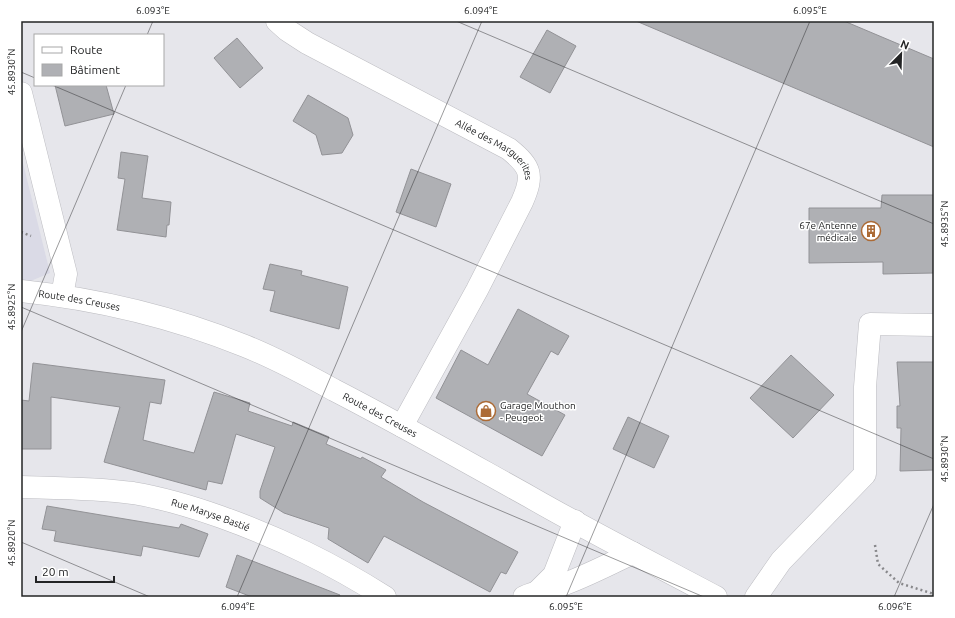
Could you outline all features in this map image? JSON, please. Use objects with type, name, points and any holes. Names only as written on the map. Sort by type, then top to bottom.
[{"type":"street","name":"Allée des Marguerites","points":[[277,21],[287,30],[307,43],[509,149],[527,167],[530,177],[528,189],[522,202],[477,290],[402,426]]},
{"type":"street","points":[[21,93],[66,274],[62,296]]},
{"type":"street","name":"Route des Creuses","points":[[21,292],[62,296],[161,317],[246,346],[280,361],[402,426],[716,597]]},
{"type":"street","points":[[756,597],[781,561],[865,474],[865,387],[870,324],[934,325]]},
{"type":"street","name":"Rue Maryse Bastié","points":[[21,487],[82,488],[134,494],[173,502],[264,532],[310,553],[347,573],[385,597]]},
{"type":"street","points":[[531,594],[554,575],[575,521]]},
{"type":"street","points":[[531,594],[559,586],[633,553]]},
{"type":"path","points":[[875,545],[878,564],[900,584],[934,594]]},
{"type":"shaded area","points":[[21,155],[50,273],[21,285]]},
{"type":"building","points":[[636,21],[844,21],[934,59],[934,147]]},
{"type":"building","points":[[547,30],[576,46],[550,93],[520,77]]},
{"type":"building","points":[[237,38],[263,68],[240,88],[214,58]]},
{"type":"building","points":[[55,86],[106,86],[114,114],[65,126]]},
{"type":"building","points":[[308,95],[348,118],[353,135],[342,153],[322,155],[316,135],[293,121]]},
{"type":"building","points":[[121,152],[148,156],[142,198],[171,202],[169,225],[167,225],[166,237],[117,230],[125,179],[118,178]]},
{"type":"building","points":[[411,169],[451,184],[436,227],[396,212]]},
{"type":"building","name":"67e Antenne médicale","points":[[882,195],[934,195],[934,273],[883,274],[883,262],[809,263],[809,208],[881,208]]},
{"type":"building","points":[[270,264],[302,271],[301,275],[348,287],[339,329],[270,311],[275,291],[263,289]]},
{"type":"building","points":[[518,309],[569,336],[558,355],[551,351],[527,394],[565,415],[542,456],[436,398],[461,350],[488,365]]},
{"type":"building","points":[[791,355],[834,395],[793,438],[750,398]]},
{"type":"building","points":[[897,362],[934,362],[934,470],[900,471],[901,428],[897,428],[897,406],[900,406]]},
{"type":"building","points":[[33,363],[165,380],[161,404],[150,402],[143,440],[194,453],[214,392],[250,403],[248,411],[292,426],[293,422],[329,437],[326,444],[361,459],[362,457],[386,470],[381,477],[423,502],[518,552],[506,574],[501,572],[490,592],[384,536],[368,563],[328,539],[329,528],[284,513],[260,498],[260,491],[275,447],[236,434],[222,484],[208,481],[206,490],[104,462],[120,407],[51,397],[51,449],[21,449],[21,400],[29,401]]},
{"type":"building","points":[[628,417],[669,436],[654,468],[613,449]]},
{"type":"building","points":[[47,506],[179,528],[181,524],[208,534],[199,557],[143,546],[141,556],[54,541],[56,531],[42,529]]},
{"type":"building","points":[[237,555],[340,595],[339,597],[252,597],[226,587]]},
{"type":"place","name":"67e Antenne médicale","points":[[871,231]]},
{"type":"place","name":"Garage Mouthon - Peugeot","points":[[486,411]]}]
